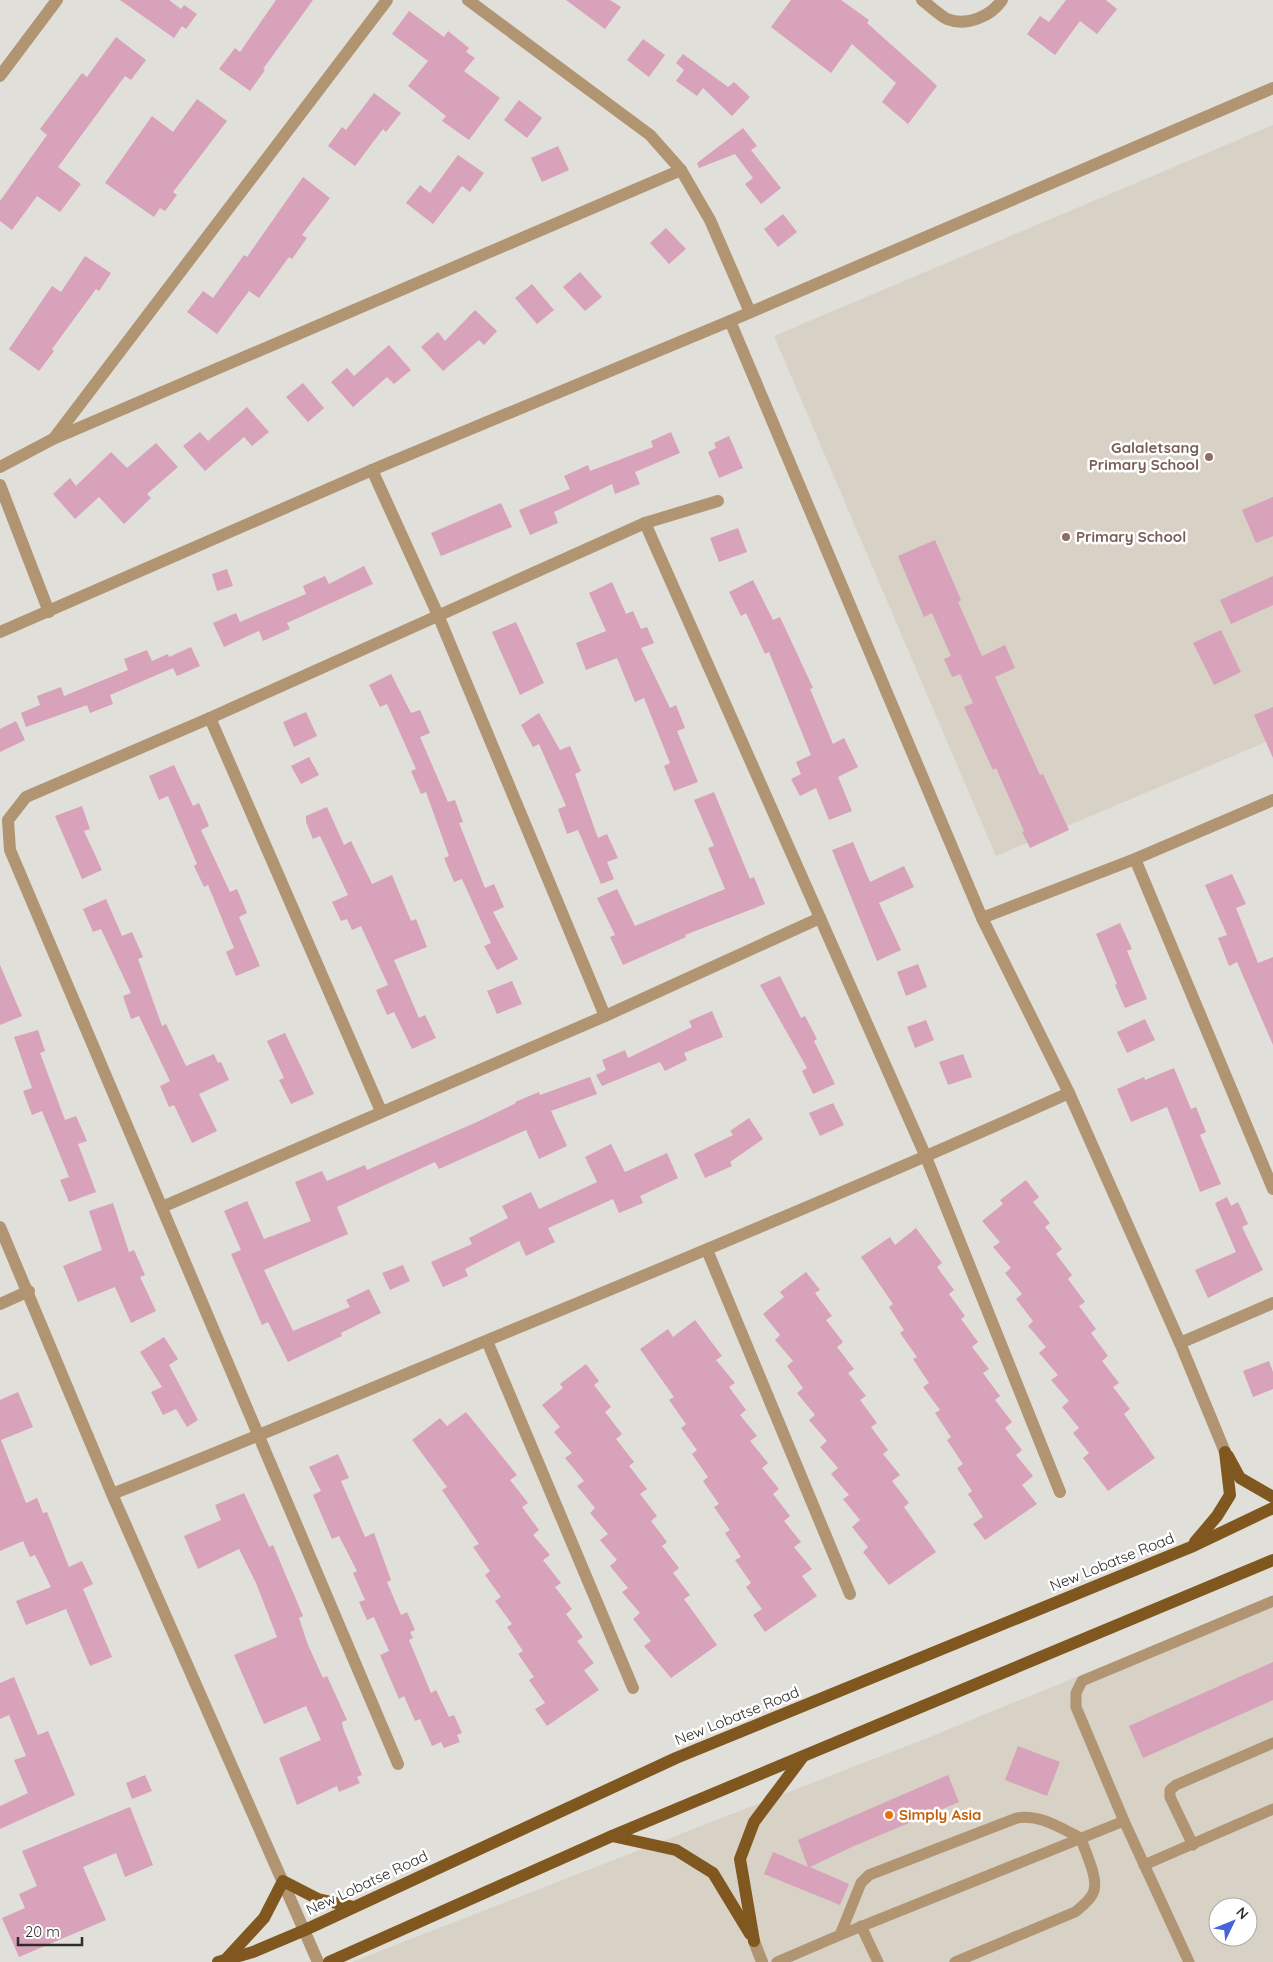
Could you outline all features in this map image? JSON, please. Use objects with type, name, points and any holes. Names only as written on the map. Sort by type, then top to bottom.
[{"type":"main road","points":[[1225,1452],[1240,1478],[1273,1497]]},
{"type":"main road","points":[[1191,1547],[1217,1516],[1230,1495],[1225,1452]]},
{"type":"main road","name":"New Lobatse Road","points":[[222,1960],[253,1952],[305,1930],[676,1758],[1191,1547],[1273,1508]]},
{"type":"main road","points":[[329,1962],[612,1836],[1273,1560]]},
{"type":"main road","points":[[754,1941],[740,1860],[754,1822],[803,1756]]},
{"type":"main road","points":[[612,1836],[676,1850],[714,1873],[754,1941]]},
{"type":"main road","points":[[222,1960],[264,1918],[283,1881],[318,1899],[354,1907]]},
{"type":"street","points":[[0,76],[57,0]]},
{"type":"street","points":[[53,439],[386,0]]},
{"type":"street","points":[[468,0],[650,135],[681,170],[710,220],[750,312]]},
{"type":"street","points":[[922,0],[947,19],[974,21],[997,8],[1002,0]]},
{"type":"street","points":[[0,632],[372,470],[730,321],[1273,88]]},
{"type":"street","points":[[0,466],[53,439],[681,170]]},
{"type":"street","points":[[730,321],[982,918],[1069,1093],[1180,1343],[1225,1452]]},
{"type":"street","points":[[372,470],[438,615],[605,1016]]},
{"type":"street","points":[[0,485],[49,612]]},
{"type":"street","points":[[398,1764],[10,850],[8,820],[26,797],[210,718],[645,523],[718,501]]},
{"type":"street","points":[[645,523],[926,1157],[1060,1492]]},
{"type":"street","points":[[210,718],[381,1111]]},
{"type":"street","points":[[982,918],[1135,859],[1273,800]]},
{"type":"street","points":[[1135,859],[1273,1189]]},
{"type":"street","points":[[162,1207],[605,1016],[820,918]]},
{"type":"street","points":[[112,1494],[258,1437],[707,1250],[926,1157],[1069,1093]]},
{"type":"street","points":[[0,1227],[29,1291],[112,1494],[318,1962]]},
{"type":"street","points":[[707,1250],[850,1594]]},
{"type":"street","points":[[0,1304],[29,1291]]},
{"type":"street","points":[[1180,1343],[1273,1303]]},
{"type":"street","points":[[487,1341],[633,1688]]},
{"type":"street","points":[[754,1941],[762,1962]]},
{"type":"lane","points":[[1189,1962],[1124,1821],[1076,1707],[1076,1693],[1082,1681],[1273,1601]]},
{"type":"lane","points":[[1193,1845],[1170,1797],[1170,1790],[1176,1784],[1272,1745]]},
{"type":"lane","points":[[1144,1865],[1273,1809]]},
{"type":"lane","points":[[840,1934],[861,1883],[869,1875],[1016,1818],[1028,1816],[1041,1819],[1080,1838],[1096,1884],[1093,1895],[1085,1904],[1075,1912],[954,1962]]},
{"type":"lane","points":[[777,1962],[840,1934],[1124,1821]]},
{"type":"lane","points":[[861,1926],[878,1962]]},
{"type":"shaded area","name":"Primary School","points":[[1273,125],[1273,739],[996,856],[774,336]]},
{"type":"shaded area","points":[[1273,1596],[1273,1962],[352,1962],[930,1737]]},
{"type":"building","points":[[120,0],[169,0],[181,9],[184,5],[197,14],[186,29],[182,26],[174,38]]},
{"type":"building","points":[[276,0],[313,0],[263,69],[265,70],[250,91],[219,69],[235,48],[240,52]]},
{"type":"building","points":[[566,0],[610,0],[621,7],[605,29]]},
{"type":"building","points":[[791,0],[841,0],[869,20],[867,23],[937,86],[908,124],[882,102],[896,83],[852,44],[831,73],[771,27]]},
{"type":"building","points":[[1066,0],[1106,0],[1117,9],[1097,34],[1080,21],[1055,55],[1027,34],[1040,16],[1049,22]]},
{"type":"building","points":[[409,11],[444,37],[448,31],[469,48],[466,52],[475,58],[464,71],[500,98],[469,140],[442,121],[446,116],[408,86],[428,61],[392,34]]},
{"type":"building","points":[[116,37],[146,60],[131,80],[125,76],[58,167],[81,184],[60,212],[37,196],[12,230],[0,221],[0,201],[47,135],[40,129],[82,73],[87,77]]},
{"type":"building","points":[[643,39],[665,55],[649,77],[627,60]]},
{"type":"building","points":[[683,54],[728,87],[734,82],[750,97],[732,116],[703,88],[697,96],[676,81],[684,70],[676,63]]},
{"type":"building","points":[[374,93],[401,113],[386,132],[383,129],[355,166],[328,146],[342,127],[346,130]]},
{"type":"building","points":[[197,99],[227,121],[173,192],[177,195],[165,211],[160,208],[154,217],[105,183],[152,116],[173,132]]},
{"type":"building","points":[[519,100],[542,118],[527,138],[504,120]]},
{"type":"building","points":[[743,128],[757,146],[751,150],[781,188],[761,204],[745,184],[753,178],[735,154],[699,168],[697,163]]},
{"type":"building","points":[[558,146],[569,170],[542,182],[531,158]]},
{"type":"building","points":[[458,155],[484,173],[470,192],[462,186],[433,224],[406,203],[420,185],[430,193]]},
{"type":"building","points":[[303,177],[330,198],[302,235],[307,238],[292,259],[289,257],[259,298],[249,291],[217,334],[187,312],[203,291],[213,298],[244,255],[247,257]]},
{"type":"building","points":[[783,214],[797,232],[778,247],[764,229]]},
{"type":"building","points":[[666,228],[686,249],[669,264],[650,243]]},
{"type":"building","points":[[85,256],[111,273],[99,291],[96,289],[52,349],[54,351],[39,371],[9,349],[52,286],[61,292]]},
{"type":"building","points":[[580,272],[602,297],[585,311],[563,287]]},
{"type":"building","points":[[532,284],[554,310],[537,324],[515,298]]},
{"type":"building","points":[[475,310],[497,331],[484,345],[479,340],[443,371],[421,347],[438,332],[445,341]]},
{"type":"building","points":[[389,345],[411,370],[394,384],[387,377],[353,407],[331,382],[347,368],[354,376]]},
{"type":"building","points":[[303,383],[324,408],[308,422],[286,397]]},
{"type":"building","points":[[247,407],[269,432],[252,446],[244,437],[205,471],[183,446],[200,432],[208,441]]},
{"type":"building","points":[[671,432],[680,453],[635,472],[640,484],[615,494],[612,484],[554,512],[558,523],[530,535],[519,510],[570,489],[564,476],[588,465],[590,471],[653,447],[651,441]]},
{"type":"building","points":[[729,436],[743,468],[719,478],[708,452],[716,448],[714,443]]},
{"type":"building","points":[[156,443],[178,467],[147,494],[151,498],[124,524],[99,497],[75,519],[53,494],[70,478],[76,486],[111,452],[127,468]]},
{"type":"building","points":[[1273,497],[1273,536],[1256,543],[1242,510]]},
{"type":"building","points":[[501,503],[512,527],[441,556],[431,533]]},
{"type":"building","points":[[738,528],[747,552],[719,562],[710,538]]},
{"type":"building","points":[[935,540],[961,600],[958,602],[982,656],[1005,645],[1015,668],[995,677],[1040,775],[1043,774],[1069,830],[1030,848],[996,768],[993,770],[964,707],[973,703],[960,674],[952,677],[944,659],[951,656],[932,613],[924,617],[898,556]]},
{"type":"building","points":[[364,566],[373,584],[287,623],[290,629],[263,641],[259,631],[224,647],[213,623],[236,613],[240,622],[306,594],[303,586],[325,576],[329,584]]},
{"type":"building","points":[[227,569],[233,586],[217,591],[212,574]]},
{"type":"building","points":[[1273,576],[1273,605],[1231,624],[1220,600]]},
{"type":"building","points":[[753,580],[773,620],[780,617],[813,688],[810,689],[833,744],[844,738],[858,767],[838,777],[852,811],[829,820],[816,788],[800,796],[791,779],[801,774],[796,762],[811,755],[769,652],[765,654],[746,613],[741,616],[729,592]]},
{"type":"building","points":[[612,582],[626,614],[633,611],[641,629],[647,627],[654,643],[641,648],[670,708],[676,705],[685,728],[677,731],[698,782],[674,791],[664,766],[670,763],[644,698],[635,702],[617,658],[586,670],[576,643],[606,631],[589,593]]},
{"type":"building","points":[[516,622],[544,683],[520,695],[492,632]]},
{"type":"building","points":[[1221,630],[1241,672],[1214,685],[1193,643]]},
{"type":"building","points":[[191,647],[200,666],[177,676],[173,668],[110,695],[113,704],[90,713],[87,705],[26,727],[21,713],[40,705],[37,696],[61,687],[64,696],[128,670],[124,659],[147,650],[152,661],[168,654],[169,657]]},
{"type":"building","points":[[391,674],[411,713],[420,710],[430,733],[420,737],[448,802],[455,800],[463,822],[459,823],[485,888],[494,884],[504,907],[493,912],[518,959],[497,970],[484,946],[491,943],[462,879],[454,882],[444,858],[449,856],[426,792],[421,794],[411,771],[416,769],[387,704],[380,707],[369,685]]},
{"type":"building","points":[[1273,707],[1273,758],[1254,715]]},
{"type":"building","points":[[306,712],[317,736],[294,747],[283,722]]},
{"type":"building","points":[[539,713],[560,750],[570,746],[581,771],[575,774],[598,838],[607,834],[618,858],[607,862],[614,879],[601,884],[578,830],[567,834],[558,809],[566,806],[539,744],[533,747],[521,725]]},
{"type":"building","points":[[16,721],[25,740],[0,752],[0,729]]},
{"type":"building","points":[[309,757],[319,775],[301,784],[291,766]]},
{"type":"building","points":[[174,765],[193,806],[199,803],[209,826],[201,830],[230,892],[237,889],[247,913],[239,917],[260,966],[236,976],[226,952],[234,948],[208,885],[204,887],[194,866],[197,864],[168,796],[159,800],[149,776]]},
{"type":"building","points":[[714,792],[750,879],[754,877],[765,904],[685,935],[686,937],[623,965],[610,937],[615,935],[597,898],[617,889],[635,926],[725,889],[708,848],[714,846],[694,800]]},
{"type":"building","points":[[82,806],[90,829],[84,831],[102,870],[82,879],[55,816]]},
{"type":"building","points":[[327,807],[344,845],[351,841],[372,884],[392,875],[411,921],[416,919],[427,947],[394,960],[419,1018],[425,1015],[436,1038],[412,1049],[394,1012],[387,1015],[376,990],[388,985],[361,926],[352,930],[347,919],[341,921],[332,902],[348,895],[320,836],[313,839],[306,822],[306,816]]},
{"type":"building","points":[[853,842],[870,882],[904,866],[914,887],[879,903],[901,950],[877,961],[832,850]]},
{"type":"building","points":[[1232,874],[1246,904],[1236,908],[1258,963],[1273,957],[1273,1045],[1237,962],[1229,966],[1218,938],[1227,935],[1205,885]]},
{"type":"building","points":[[106,899],[122,936],[132,932],[143,957],[138,959],[162,1026],[166,1024],[186,1066],[214,1054],[218,1063],[221,1062],[229,1080],[199,1094],[217,1131],[192,1143],[174,1105],[169,1107],[160,1086],[170,1081],[139,1016],[131,1019],[123,996],[131,993],[101,929],[93,932],[83,909]]},
{"type":"building","points":[[1120,923],[1132,949],[1127,951],[1147,999],[1125,1008],[1096,934]]},
{"type":"building","points":[[918,964],[927,987],[906,996],[897,972]]},
{"type":"building","points":[[0,965],[22,1016],[0,1025]]},
{"type":"building","points":[[780,976],[801,1018],[805,1016],[817,1039],[814,1041],[835,1084],[813,1094],[802,1071],[807,1068],[760,985]]},
{"type":"building","points":[[512,981],[522,1004],[497,1014],[487,991]]},
{"type":"building","points":[[712,1011],[723,1037],[684,1053],[687,1060],[665,1071],[660,1062],[602,1086],[596,1075],[606,1070],[602,1060],[625,1050],[628,1058],[692,1027],[689,1021]]},
{"type":"building","points":[[1145,1019],[1155,1040],[1127,1053],[1117,1032]]},
{"type":"building","points":[[926,1020],[934,1040],[915,1048],[907,1027]]},
{"type":"building","points":[[38,1030],[45,1051],[40,1053],[65,1120],[76,1116],[87,1141],[78,1144],[96,1192],[69,1202],[60,1180],[69,1177],[42,1111],[32,1115],[23,1091],[32,1088],[14,1037]]},
{"type":"building","points":[[285,1033],[314,1094],[291,1104],[279,1080],[284,1078],[267,1041]]},
{"type":"building","points":[[963,1054],[972,1077],[948,1085],[939,1062]]},
{"type":"building","points":[[1174,1068],[1191,1109],[1196,1107],[1206,1132],[1200,1135],[1221,1184],[1200,1192],[1167,1107],[1131,1122],[1117,1089],[1144,1077],[1145,1080]]},
{"type":"building","points":[[590,1077],[597,1094],[551,1111],[567,1146],[539,1159],[526,1130],[439,1169],[435,1162],[337,1207],[348,1234],[264,1270],[293,1331],[350,1307],[346,1300],[369,1289],[381,1313],[341,1333],[342,1336],[288,1362],[268,1322],[262,1325],[231,1254],[241,1250],[224,1211],[247,1201],[264,1239],[311,1221],[295,1182],[322,1171],[327,1181],[365,1165],[367,1170],[477,1122],[515,1102],[539,1092],[540,1095]]},
{"type":"building","points":[[833,1103],[844,1125],[820,1136],[809,1113]]},
{"type":"building","points":[[749,1118],[763,1139],[730,1162],[732,1166],[705,1178],[694,1154],[733,1135],[730,1131]]},
{"type":"building","points":[[611,1144],[625,1172],[667,1153],[678,1178],[640,1196],[643,1203],[619,1213],[613,1199],[548,1228],[555,1242],[526,1256],[519,1241],[465,1269],[468,1276],[443,1287],[431,1262],[472,1244],[469,1238],[508,1218],[502,1206],[531,1192],[539,1209],[597,1182],[585,1157]]},
{"type":"building","points":[[1026,1180],[1039,1197],[1033,1202],[1050,1223],[1045,1227],[1062,1249],[1056,1254],[1072,1275],[1068,1279],[1085,1302],[1079,1306],[1096,1329],[1091,1333],[1108,1356],[1102,1361],[1119,1383],[1113,1387],[1130,1409],[1124,1414],[1155,1458],[1108,1491],[1083,1458],[1089,1453],[1073,1433],[1079,1428],[1062,1407],[1069,1401],[1051,1380],[1058,1375],[1039,1353],[1046,1347],[1028,1326],[1033,1321],[1016,1299],[1022,1294],[1005,1273],[1011,1268],[993,1247],[1000,1242],[982,1221],[1003,1204],[1000,1200]]},
{"type":"building","points":[[1227,1197],[1231,1206],[1238,1202],[1248,1224],[1242,1227],[1263,1270],[1208,1298],[1195,1270],[1236,1252],[1215,1203]]},
{"type":"building","points":[[113,1203],[129,1252],[134,1250],[145,1275],[140,1277],[156,1311],[131,1323],[115,1287],[78,1302],[63,1266],[102,1250],[89,1211]]},
{"type":"building","points":[[916,1228],[942,1263],[937,1267],[954,1290],[949,1294],[965,1316],[961,1319],[978,1342],[972,1347],[989,1369],[983,1373],[1000,1396],[995,1400],[1012,1422],[1005,1428],[1022,1450],[1016,1455],[1033,1476],[1022,1485],[1037,1504],[985,1540],[973,1524],[983,1517],[968,1494],[972,1491],[957,1468],[963,1464],[947,1440],[951,1437],[935,1413],[940,1410],[923,1387],[929,1383],[913,1359],[917,1357],[900,1333],[904,1330],[889,1307],[893,1304],[861,1257],[890,1237],[895,1245]]},
{"type":"building","points":[[403,1265],[410,1281],[390,1290],[382,1273]]},
{"type":"building","points":[[806,1272],[820,1290],[815,1293],[832,1316],[826,1320],[843,1342],[837,1347],[854,1369],[848,1373],[866,1396],[860,1400],[877,1423],[871,1427],[888,1450],[883,1454],[900,1475],[892,1481],[909,1503],[904,1507],[936,1552],[889,1585],[863,1552],[868,1547],[852,1527],[860,1520],[843,1499],[849,1495],[831,1474],[838,1468],[820,1447],[827,1441],[809,1420],[815,1415],[797,1393],[803,1388],[787,1366],[793,1361],[775,1340],[780,1335],[763,1314],[784,1297],[780,1292]]},
{"type":"building","points":[[695,1320],[722,1356],[716,1360],[735,1383],[729,1387],[746,1410],[740,1415],[757,1436],[750,1441],[768,1463],[762,1468],[779,1489],[773,1494],[790,1516],[784,1521],[801,1542],[794,1547],[812,1569],[802,1576],[817,1596],[765,1632],[753,1615],[762,1609],[746,1587],[751,1583],[735,1560],[741,1557],[725,1533],[730,1530],[714,1507],[719,1504],[703,1481],[708,1477],[692,1454],[697,1450],[681,1428],[686,1424],[669,1400],[674,1397],[640,1349],[668,1329],[673,1337]]},
{"type":"building","points":[[164,1337],[178,1359],[169,1365],[198,1420],[187,1427],[176,1409],[163,1415],[151,1392],[162,1387],[140,1352]]},
{"type":"building","points":[[1269,1361],[1273,1372],[1273,1389],[1253,1397],[1243,1371]]},
{"type":"building","points":[[586,1364],[599,1381],[594,1385],[611,1407],[605,1412],[622,1434],[616,1439],[634,1462],[629,1466],[647,1489],[640,1494],[657,1516],[651,1521],[667,1542],[662,1546],[679,1568],[673,1573],[690,1595],[684,1599],[717,1645],[671,1678],[644,1646],[651,1641],[633,1619],[640,1613],[622,1592],[628,1588],[610,1566],[617,1560],[600,1540],[608,1534],[590,1513],[595,1508],[577,1486],[584,1481],[565,1458],[572,1453],[554,1432],[560,1427],[542,1405],[563,1388],[560,1384]]},
{"type":"building","points":[[18,1392],[33,1427],[1,1440],[26,1503],[37,1498],[43,1513],[47,1512],[69,1567],[82,1561],[93,1584],[83,1589],[112,1657],[90,1666],[66,1609],[26,1625],[16,1601],[51,1587],[35,1555],[30,1557],[23,1541],[0,1551],[0,1400]]},
{"type":"building","points":[[466,1412],[517,1475],[510,1480],[528,1503],[522,1507],[539,1530],[533,1535],[550,1555],[543,1560],[561,1583],[555,1587],[572,1609],[566,1614],[583,1637],[577,1641],[594,1663],[584,1670],[599,1690],[547,1726],[535,1709],[545,1703],[529,1680],[534,1677],[518,1654],[523,1651],[507,1627],[512,1624],[495,1601],[501,1597],[485,1575],[490,1571],[473,1547],[479,1544],[442,1490],[447,1487],[412,1440],[440,1418],[447,1426]]},
{"type":"building","points":[[338,1454],[349,1478],[341,1481],[365,1537],[374,1533],[391,1580],[387,1582],[401,1615],[407,1612],[415,1630],[410,1632],[413,1638],[409,1640],[431,1693],[436,1690],[449,1717],[454,1715],[462,1733],[457,1735],[460,1742],[444,1748],[441,1742],[432,1746],[420,1719],[415,1721],[404,1696],[399,1699],[380,1655],[389,1651],[374,1617],[367,1620],[359,1602],[365,1600],[353,1573],[357,1571],[339,1536],[332,1539],[313,1495],[321,1491],[309,1467]]},
{"type":"building","points":[[244,1493],[269,1547],[273,1545],[303,1616],[299,1618],[308,1645],[323,1678],[327,1676],[347,1720],[342,1722],[343,1728],[362,1775],[357,1777],[360,1783],[339,1792],[337,1786],[297,1805],[279,1758],[321,1740],[306,1706],[264,1724],[234,1655],[277,1637],[256,1583],[239,1549],[198,1569],[184,1536],[221,1520],[215,1505]]},
{"type":"building","points":[[1273,1662],[1273,1700],[1143,1758],[1129,1726]]},
{"type":"building","points":[[14,1677],[38,1735],[48,1731],[75,1795],[0,1829],[0,1806],[28,1793],[14,1760],[26,1756],[9,1715],[0,1719],[0,1683]]},
{"type":"building","points":[[1018,1746],[1060,1762],[1047,1796],[1005,1780]]},
{"type":"building","points":[[145,1775],[152,1791],[132,1799],[126,1783]]},
{"type":"building","points":[[948,1775],[959,1802],[854,1846],[810,1867],[849,1884],[840,1905],[764,1874],[773,1852],[808,1867],[798,1840]]},
{"type":"building","points":[[130,1807],[153,1865],[125,1877],[116,1853],[83,1867],[106,1920],[19,1957],[2,1918],[25,1908],[19,1894],[37,1886],[22,1851]]},
{"type":"place","name":"Galaletsang Primary School","points":[[1209,457]]},
{"type":"place","name":"Primary School","points":[[1066,537]]},
{"type":"place","name":"Simply Asia","points":[[889,1815]]}]
